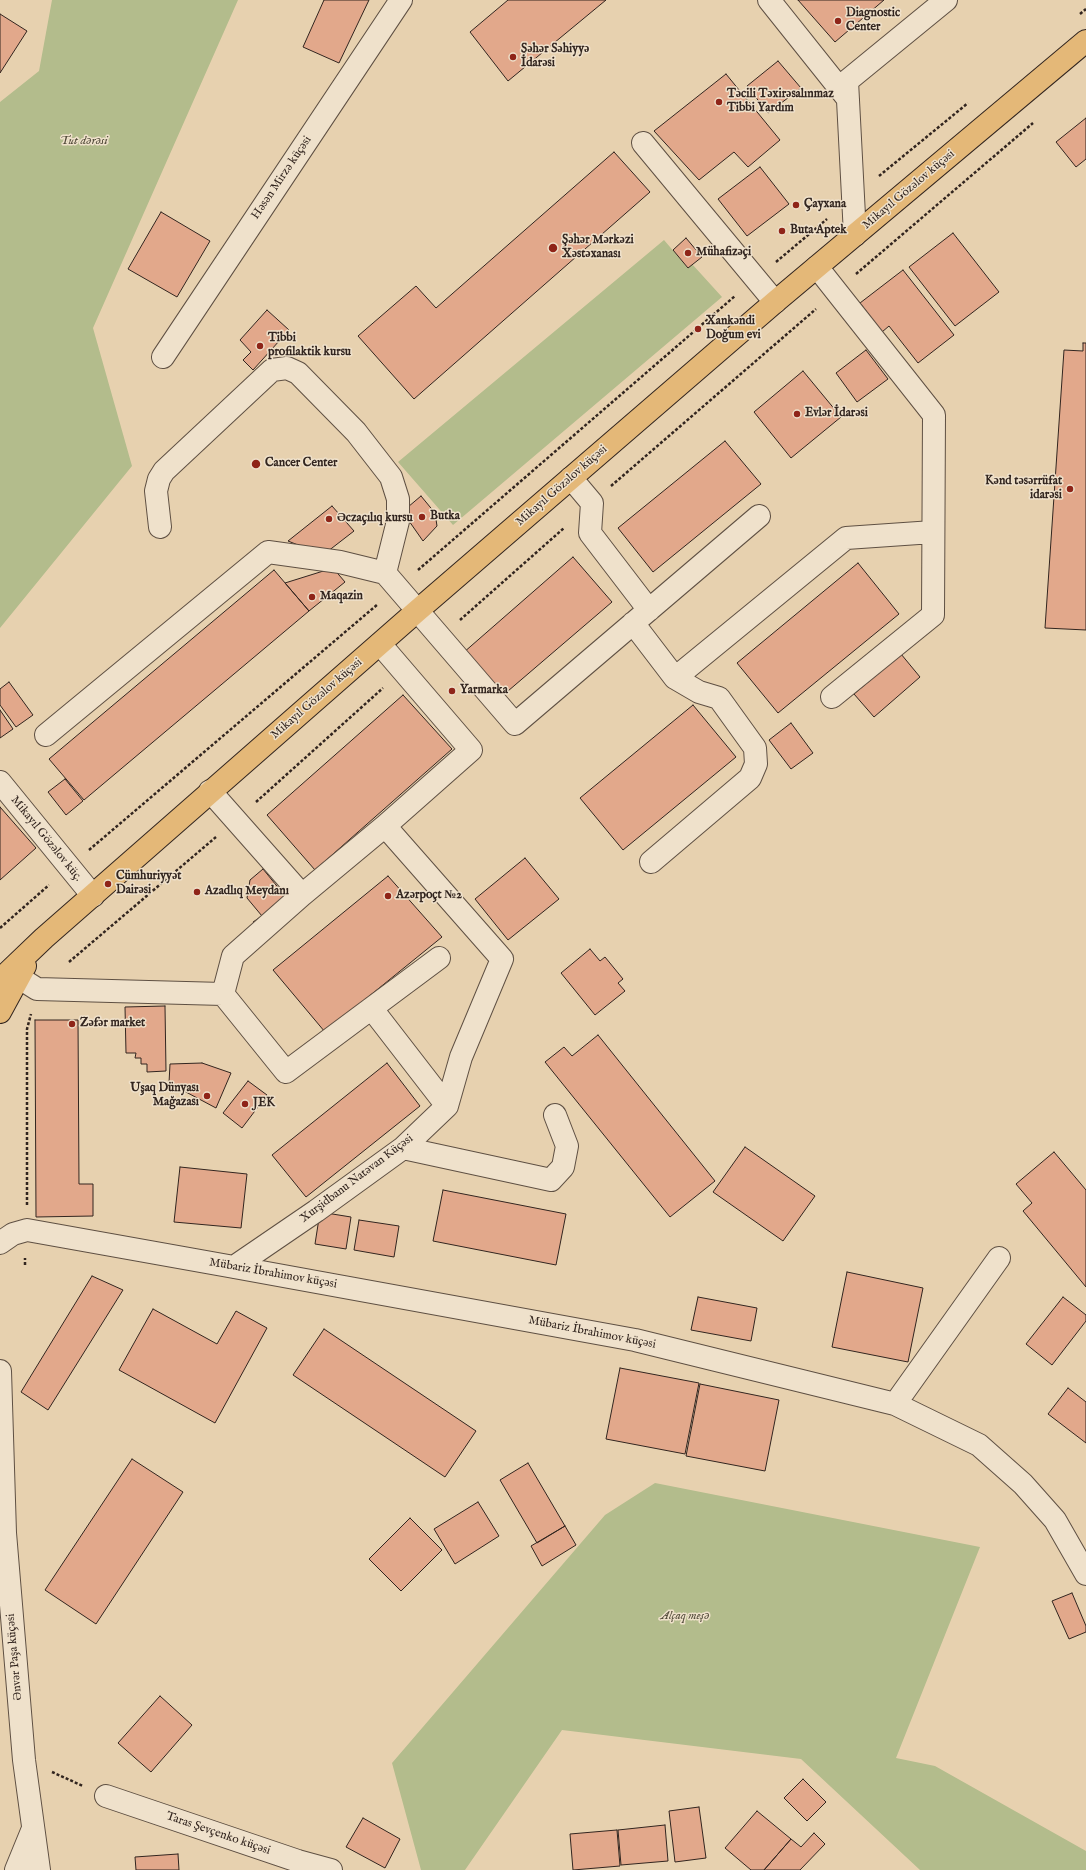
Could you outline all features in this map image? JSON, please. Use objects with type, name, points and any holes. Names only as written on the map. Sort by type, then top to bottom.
[{"type":"main road","name":"Mikayıl Gözəlov küçəsi","points":[[9,978],[44,938],[210,791],[775,302],[1086,41]]},
{"type":"main road","points":[[0,1012],[9,978]]},
{"type":"street","name":"Həsən Mirzə küçəsi","points":[[162,357],[401,0]]},
{"type":"street","points":[[769,0],[848,99]]},
{"type":"street","points":[[855,235],[847,81],[946,0]]},
{"type":"street","points":[[643,142],[775,302]]},
{"type":"street","points":[[817,267],[934,415],[933,615],[832,697]]},
{"type":"street","points":[[160,527],[156,491],[159,479],[164,471],[272,370],[287,368],[298,373],[356,432],[391,477],[398,499],[398,521],[391,580]]},
{"type":"street","points":[[571,478],[592,503],[590,533],[641,616],[675,678],[699,692],[719,698],[755,748],[756,764],[750,778],[650,862]]},
{"type":"street","points":[[46,735],[268,552],[340,562],[391,580],[515,724],[759,516]]},
{"type":"street","points":[[675,678],[846,538],[933,532]]},
{"type":"street","points":[[223,994],[233,956],[471,750],[380,644]]},
{"type":"street","name":"Mikayıl Gözəlov küç.","points":[[0,782],[93,896]]},
{"type":"street","points":[[210,791],[302,895]]},
{"type":"street","points":[[385,826],[502,959],[461,1057],[447,1106]]},
{"type":"street","points":[[9,978],[38,989],[223,994],[286,1072],[439,958]]},
{"type":"street","points":[[372,1009],[447,1106]]},
{"type":"street","name":"Xurşidbanu Natəvan Küçəsi","points":[[234,1267],[316,1211],[403,1148],[447,1106]]},
{"type":"street","points":[[403,1148],[551,1180],[563,1167],[567,1146],[555,1115]]},
{"type":"street","name":"Mübariz İbrahimov küçəsi","points":[[0,1243],[13,1234],[27,1230],[234,1267],[634,1340],[895,1404],[979,1445],[1018,1479],[1055,1520],[1086,1574]]},
{"type":"street","points":[[895,1404],[999,1258]]},
{"type":"street","name":"Ənvər Paşa küçəsi","points":[[0,1371],[2,1541],[24,1760],[38,1870]]},
{"type":"street","name":"Taras Şevçenko küçəsi","points":[[106,1796],[290,1858],[331,1870]]},
{"type":"street","points":[[16,1870],[32,1831]]},
{"type":"path","points":[[1074,19],[1086,9]]},
{"type":"path","points":[[0,928],[391,580],[756,279],[917,143],[974,98]]},
{"type":"path","points":[[24,1760],[106,1796]]},
{"type":"green space","name":"Tut dərəsi","points":[[52,0],[238,0],[93,328],[132,466],[0,628],[0,102],[39,71]]},
{"type":"green space","points":[[664,240],[688,268],[692,264],[722,297],[453,525],[398,462]]},
{"type":"green space","name":"Alçaq meşə","points":[[655,1483],[980,1547],[896,1758],[935,1766],[1086,1851],[1086,1870],[920,1870],[801,1759],[562,1730],[465,1870],[421,1870],[392,1763],[605,1515]]},
{"type":"building","points":[[324,0],[369,0],[339,63],[303,47]]},
{"type":"building","name":"Şəhər Səhiyyə İdarəsi","points":[[508,0],[606,0],[508,81],[470,32]]},
{"type":"building","name":"Diagnostic Center","points":[[798,0],[884,0],[835,42]]},
{"type":"building","points":[[0,14],[27,31],[0,73]]},
{"type":"building","points":[[778,61],[801,88],[768,113],[747,86]]},
{"type":"building","name":"Təcili Təxirəsalınmaz Tibbi Yardım","points":[[726,74],[780,140],[748,167],[734,152],[699,180],[654,131]]},
{"type":"building","points":[[1086,118],[1086,159],[1076,167],[1056,142]]},
{"type":"building","points":[[614,152],[650,192],[414,399],[358,336],[416,286],[436,308]]},
{"type":"building","points":[[760,167],[789,204],[747,236],[718,199]]},
{"type":"building","points":[[161,212],[210,241],[177,297],[128,269]]},
{"type":"building","points":[[953,233],[999,292],[955,326],[909,267]]},
{"type":"building","name":"Mühafizəçi","points":[[686,238],[702,257],[688,268],[673,250]]},
{"type":"building","points":[[903,270],[954,335],[918,363],[889,326],[882,332],[860,303]]},
{"type":"building","name":"Tibbi profilaktik kursu","points":[[267,310],[289,330],[253,370],[243,360],[251,352],[240,340]]},
{"type":"building","name":"Kənd təsərrüfat idarəsi","points":[[1083,343],[1086,343],[1086,630],[1045,628],[1064,350],[1083,351]]},
{"type":"building","points":[[866,350],[888,379],[857,402],[836,373]]},
{"type":"building","name":"Evlər İdarəsi","points":[[803,371],[841,417],[791,458],[754,412]]},
{"type":"building","points":[[725,441],[761,484],[653,572],[618,528]]},
{"type":"building","name":"Butka","points":[[421,496],[435,513],[437,526],[423,541],[409,521],[408,507]]},
{"type":"building","name":"Əczaçılıq kursu","points":[[332,506],[354,531],[323,555],[288,541]]},
{"type":"building","points":[[573,557],[612,602],[501,697],[463,653]]},
{"type":"building","points":[[858,563],[899,614],[778,713],[737,663]]},
{"type":"building","name":"Maqazin","points":[[333,568],[345,582],[309,611],[285,583]]},
{"type":"building","points":[[274,570],[309,611],[84,800],[49,759]]},
{"type":"building","points":[[901,654],[920,677],[874,717],[854,694]]},
{"type":"building","points":[[9,682],[33,715],[16,727],[0,705],[0,689]]},
{"type":"building","points":[[403,695],[452,749],[315,870],[267,815]]},
{"type":"building","points":[[693,705],[736,757],[623,850],[580,798]]},
{"type":"building","points":[[0,710],[13,729],[0,738]]},
{"type":"building","points":[[791,723],[813,753],[791,769],[769,740]]},
{"type":"building","points":[[65,779],[83,801],[66,815],[48,792]]},
{"type":"building","points":[[0,807],[36,848],[0,880]]},
{"type":"building","points":[[525,858],[559,899],[508,940],[475,899]]},
{"type":"building","points":[[263,869],[285,896],[268,910],[274,917],[259,929],[253,922],[262,916],[247,898],[250,880]]},
{"type":"building","points":[[388,876],[442,937],[325,1032],[273,970]]},
{"type":"building","points":[[590,949],[600,961],[605,957],[623,979],[618,983],[625,991],[595,1015],[561,973]]},
{"type":"building","points":[[165,1006],[166,1071],[147,1072],[147,1064],[141,1064],[141,1058],[135,1058],[136,1053],[126,1053],[125,1007]]},
{"type":"building","points":[[35,1020],[78,1020],[79,1184],[93,1184],[93,1216],[36,1217]]},
{"type":"building","points":[[598,1035],[715,1181],[670,1217],[545,1062],[564,1047],[572,1056]]},
{"type":"building","name":"Uşaq Dünyası Mağazası","points":[[202,1063],[231,1073],[216,1108],[169,1083],[170,1064]]},
{"type":"building","points":[[387,1063],[420,1106],[306,1197],[272,1155]]},
{"type":"building","name":"JEK","points":[[248,1081],[267,1095],[242,1128],[223,1113]]},
{"type":"building","points":[[745,1147],[815,1196],[783,1241],[713,1192]]},
{"type":"building","points":[[1054,1152],[1086,1190],[1086,1287],[1023,1211],[1032,1203],[1016,1184]]},
{"type":"building","points":[[180,1167],[247,1174],[241,1228],[174,1222]]},
{"type":"building","points":[[443,1190],[566,1214],[556,1265],[433,1241]]},
{"type":"building","points":[[320,1212],[351,1217],[346,1249],[315,1244]]},
{"type":"building","points":[[359,1220],[399,1226],[394,1257],[354,1250]]},
{"type":"building","points":[[847,1272],[923,1288],[908,1362],[832,1347]]},
{"type":"building","points":[[92,1276],[123,1290],[48,1410],[21,1392]]},
{"type":"building","points":[[698,1297],[757,1308],[751,1341],[691,1330]]},
{"type":"building","points":[[1063,1297],[1086,1315],[1086,1321],[1052,1365],[1026,1344]]},
{"type":"building","points":[[153,1309],[217,1344],[236,1311],[267,1328],[215,1423],[119,1370]]},
{"type":"building","points":[[324,1329],[476,1431],[445,1477],[293,1375]]},
{"type":"building","points":[[620,1368],[699,1383],[685,1454],[606,1439]]},
{"type":"building","points":[[700,1384],[779,1400],[765,1471],[686,1456]]},
{"type":"building","points":[[1068,1388],[1086,1402],[1086,1443],[1048,1414]]},
{"type":"building","points":[[132,1459],[183,1492],[96,1624],[45,1590]]},
{"type":"building","points":[[528,1463],[565,1526],[537,1543],[500,1480]]},
{"type":"building","points":[[478,1502],[499,1536],[455,1564],[434,1529]]},
{"type":"building","points":[[410,1518],[442,1550],[401,1591],[369,1559]]},
{"type":"building","points":[[565,1526],[576,1545],[542,1566],[531,1546]]},
{"type":"building","points":[[1072,1593],[1086,1626],[1086,1632],[1069,1639],[1052,1601]]},
{"type":"building","points":[[160,1696],[192,1725],[151,1772],[118,1743]]},
{"type":"building","points":[[803,1779],[826,1802],[807,1821],[784,1798]]},
{"type":"building","points":[[699,1807],[706,1858],[675,1862],[669,1811]]},
{"type":"building","points":[[757,1811],[791,1839],[764,1870],[751,1870],[725,1848]]},
{"type":"building","points":[[363,1818],[400,1839],[385,1868],[346,1847]]},
{"type":"building","points":[[665,1825],[668,1861],[621,1865],[618,1830]]},
{"type":"building","points":[[617,1830],[620,1866],[573,1870],[570,1834]]},
{"type":"building","points":[[814,1833],[825,1844],[800,1870],[764,1870],[791,1839],[801,1847]]},
{"type":"building","points":[[178,1854],[179,1870],[136,1870],[135,1857]]},
{"type":"place","name":"Diagnostic Center","points":[[838,21]]},
{"type":"place","name":"Şəhər Səhiyyə İdarəsi","points":[[513,57]]},
{"type":"place","name":"Təcili Təxirəsalınmaz Tibbi Yardım","points":[[719,102]]},
{"type":"place","name":"Çayxana","points":[[796,205]]},
{"type":"place","name":"Buta Aptek","points":[[782,231]]},
{"type":"place","name":"Şəhər Mərkəzi Xəstəxanası","points":[[553,248]]},
{"type":"place","name":"Mühafizəçi","points":[[688,253]]},
{"type":"place","name":"Xankəndi Doğum evi","points":[[698,329]]},
{"type":"place","name":"Tibbi profilaktik kursu","points":[[260,346]]},
{"type":"place","name":"Evlər İdarəsi","points":[[797,414]]},
{"type":"place","name":"Cancer Center","points":[[256,464]]},
{"type":"place","name":"Kənd təsərrüfat idarəsi","points":[[1070,489]]},
{"type":"place","name":"Butka","points":[[422,517]]},
{"type":"place","name":"Əczaçılıq kursu","points":[[329,519]]},
{"type":"place","name":"Maqazin","points":[[312,597]]},
{"type":"place","name":"Yarmarka","points":[[452,691]]},
{"type":"place","name":"Cümhuriyyət Dairəsi","points":[[108,884]]},
{"type":"place","name":"Azadlıq Meydanı","points":[[197,892]]},
{"type":"place","name":"Azərpoçt №2","points":[[388,896]]},
{"type":"place","name":"Zəfər market","points":[[72,1024]]},
{"type":"place","name":"Uşaq Dünyası Mağazası","points":[[207,1096]]},
{"type":"place","name":"JEK","points":[[245,1104]]}]
